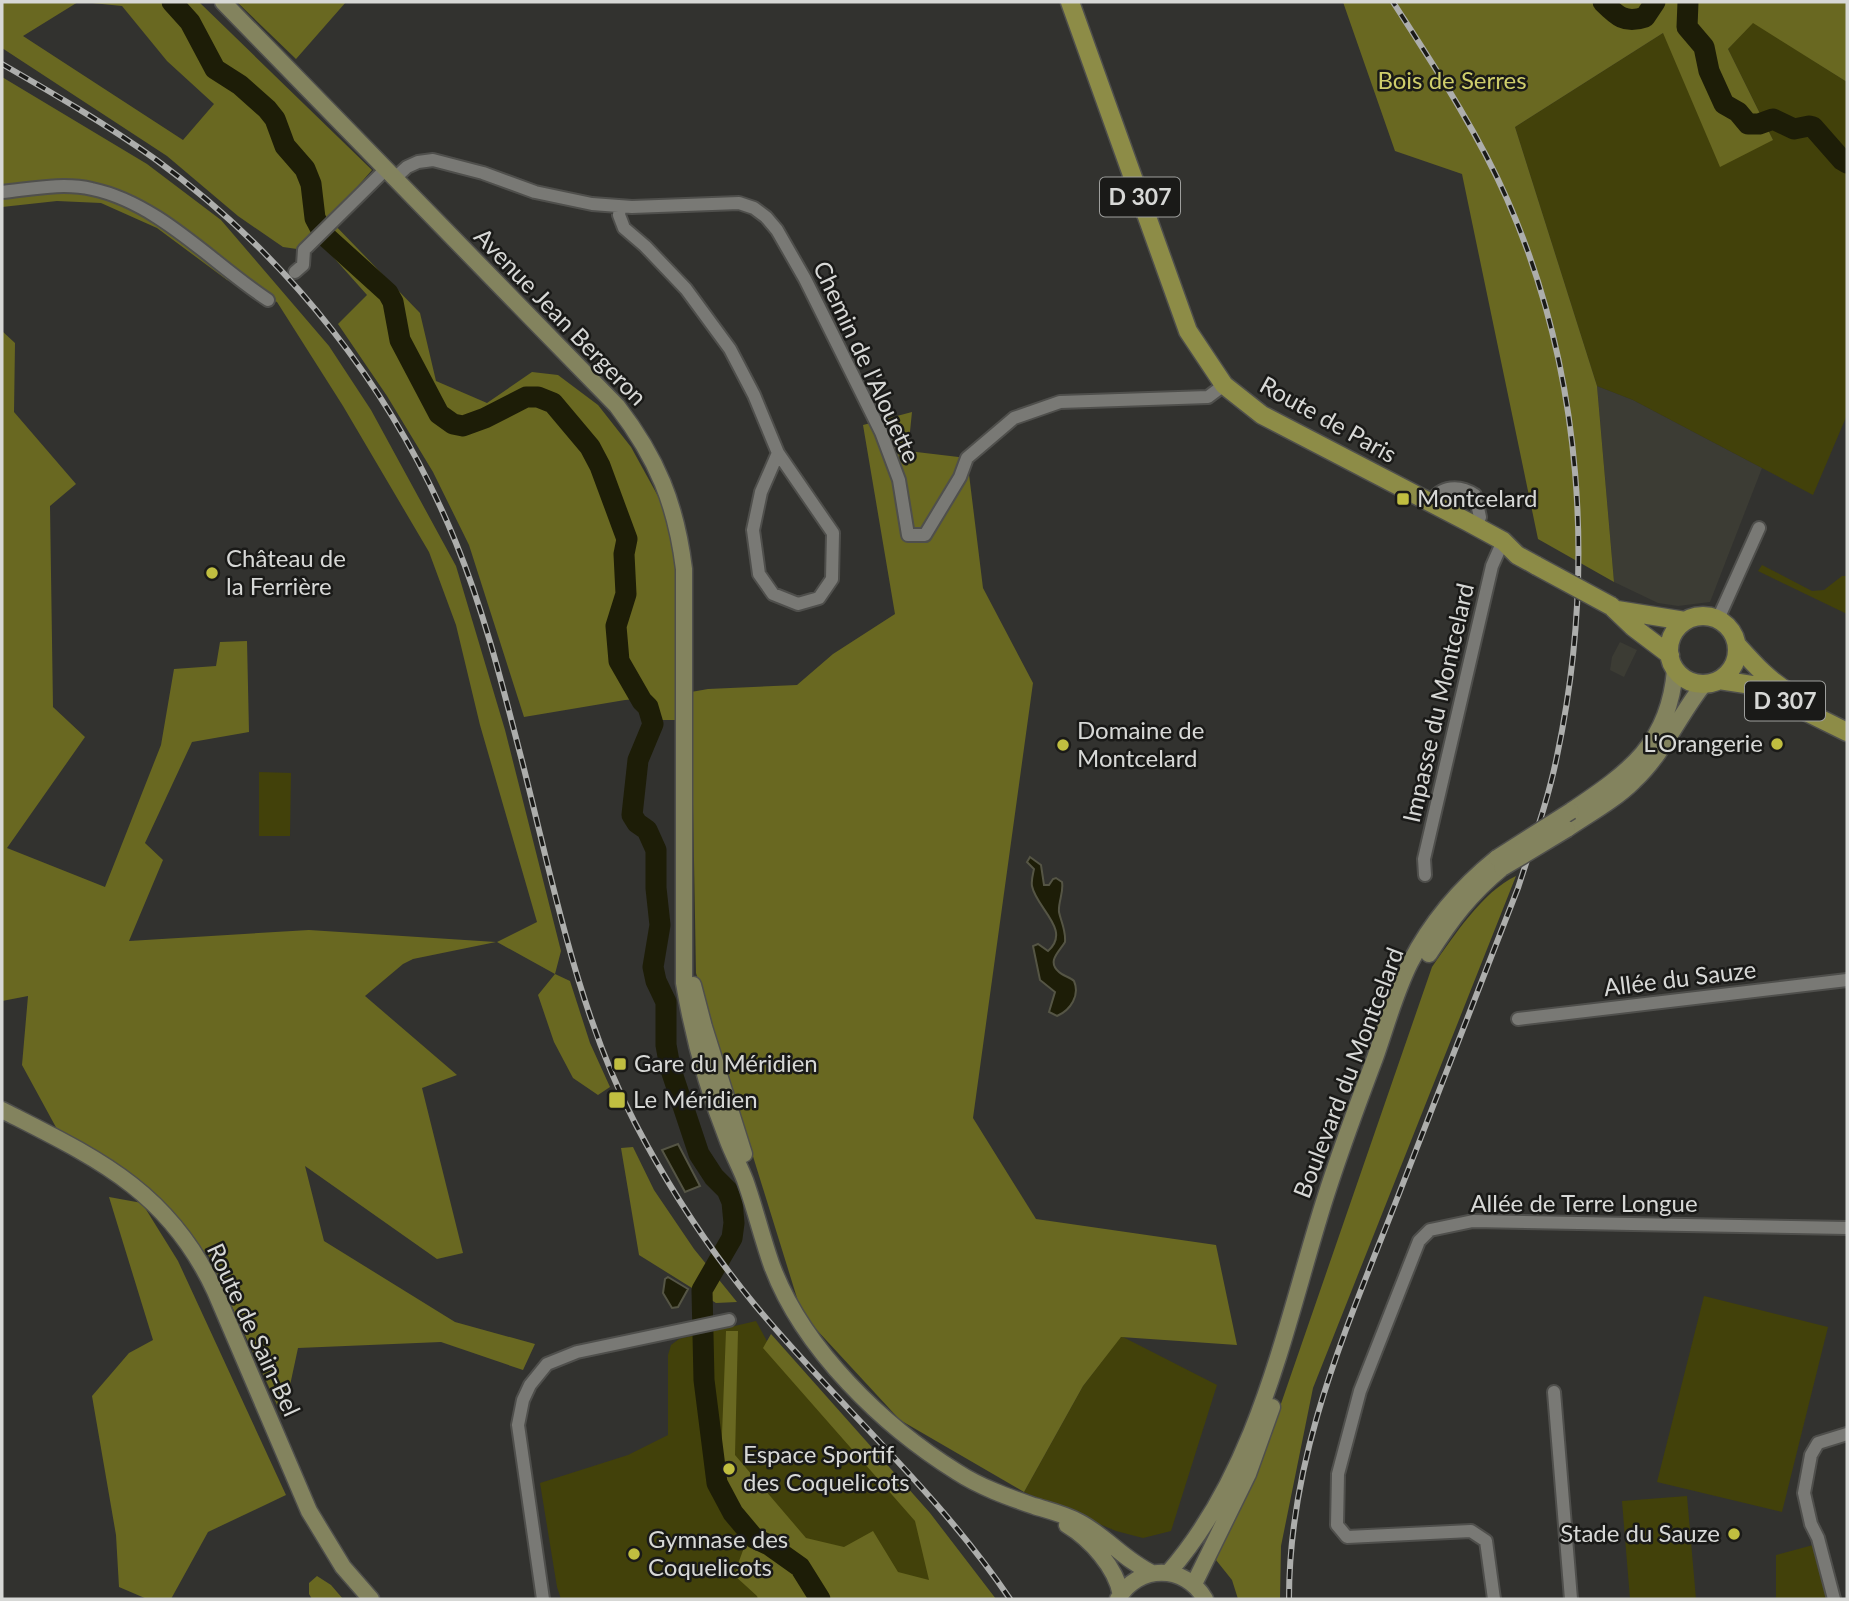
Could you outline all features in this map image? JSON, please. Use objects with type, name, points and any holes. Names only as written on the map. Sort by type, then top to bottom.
[{"type":"main road","name":"Avenue Jean Bergeron","points":[[223,2],[617,406],[638,433],[656,465],[671,503],[684,569],[685,956],[724,1097],[780,1271],[781,1283],[796,1314],[820,1350],[885,1418],[958,1474],[994,1491],[1064,1514],[1091,1528],[1136,1566],[1182,1577],[1202,1595]]},
{"type":"main road","name":"Route de Paris","points":[[1069,2],[1188,331],[1224,385],[1262,415],[1479,528],[1517,555],[1614,608],[1673,662]]},
{"type":"main road","name":"Route de Paris","points":[[1614,608],[1685,621]]},
{"type":"main road","points":[[1707,616],[1718,619],[1734,634],[1737,645],[1734,666],[1712,682],[1683,677],[1673,662],[1672,636],[1685,621],[1707,616]]},
{"type":"main road","name":"D 307","points":[[1737,645],[1776,685],[1847,723]]},
{"type":"main road","name":"Boulevard du Montcelard","points":[[1202,1595],[1284,1372],[1329,1219],[1419,968],[1457,911],[1499,863],[1629,769],[1646,750],[1661,729],[1673,695],[1673,662]]},
{"type":"main road","name":"Boulevard du Montcelard","points":[[1119,1597],[1133,1581],[1161,1572],[1197,1536],[1238,1465],[1270,1384],[1319,1216],[1409,964],[1447,905],[1473,877],[1567,829],[1634,782],[1655,757],[1688,703],[1712,682]]},
{"type":"main road","name":"D 307","points":[[1712,682],[1752,685],[1847,732]]},
{"type":"main road","name":"Route de Sain-Bel","points":[[2,1110],[110,1167],[151,1201],[188,1243],[202,1263],[215,1291],[309,1511],[343,1567],[371,1599]]},
{"type":"main road","name":"Route de Sain-Bel","points":[[2,1118],[87,1165],[129,1192],[142,1203],[182,1251],[206,1293],[299,1510],[314,1538],[358,1599]]},
{"type":"main road","name":"Avenue Jean Bergeron","points":[[1035,1506],[1080,1533],[1115,1576],[1119,1597]]},
{"type":"street","name":"Chemin de l'Alouette","points":[[295,272],[303,265],[304,250],[336,217],[391,174],[418,162],[433,160],[483,173],[535,192],[620,207],[739,204],[754,208],[777,230],[805,279],[881,432],[899,480],[908,535],[925,535],[960,477],[967,458],[1014,418],[1060,402],[1208,397],[1224,385]]},
{"type":"street","points":[[2,192],[64,186],[93,189],[122,199],[148,212],[268,300]]},
{"type":"street","points":[[620,207],[624,228],[686,289],[730,349],[754,395],[778,453],[833,533],[832,579],[819,598],[798,604],[773,594],[759,574],[753,530],[761,492],[778,453]]},
{"type":"street","points":[[1431,503],[1434,497],[1452,487],[1465,488],[1475,495],[1480,517],[1479,528]]},
{"type":"street","points":[[1718,619],[1759,528]]},
{"type":"street","name":"Impasse du Montcelard","points":[[1425,875],[1427,845],[1492,566],[1504,546]]},
{"type":"street","name":"Allée du Sauze","points":[[1518,1020],[1847,980]]},
{"type":"street","name":"Allée de Terre Longue","points":[[1494,1599],[1486,1541],[1471,1531],[1347,1537],[1337,1525],[1338,1474],[1360,1391],[1419,1241],[1430,1230],[1473,1221],[1847,1228]]},
{"type":"street","points":[[543,1599],[518,1425],[523,1400],[530,1385],[547,1364],[577,1352],[729,1320]]},
{"type":"street","points":[[1554,1392],[1571,1599]]},
{"type":"street","points":[[1835,1599],[1804,1493],[1811,1455],[1818,1443],[1847,1434]]},
{"type":"shaded area","points":[[1753,22],[1847,82],[1847,415],[1813,495],[1633,400],[1597,386],[1515,127],[1663,33],[1773,140],[1728,49]]},
{"type":"shaded area","points":[[1597,386],[1633,400],[1762,468],[1710,602],[1678,606],[1658,603],[1614,582]]},
{"type":"shaded area","points":[[1762,565],[1812,591],[1824,590],[1842,576],[1847,576],[1847,614],[1758,571]]},
{"type":"shaded area","points":[[1620,642],[1637,650],[1624,677],[1610,670],[1612,657]]},
{"type":"shaded area","points":[[259,772],[291,773],[290,836],[259,836]]},
{"type":"shaded area","points":[[1030,857],[1041,865],[1044,885],[1049,885],[1056,878],[1062,882],[1059,912],[1065,942],[1055,956],[1054,964],[1059,972],[1074,981],[1076,992],[1070,1006],[1057,1016],[1049,1012],[1055,992],[1040,980],[1033,946],[1038,944],[1048,951],[1054,943],[1055,927],[1032,886],[1034,869],[1027,862]]},
{"type":"shaded area","points":[[678,1144],[700,1186],[685,1192],[662,1150]]},
{"type":"shaded area","points":[[668,1277],[688,1289],[678,1307],[672,1308],[663,1293],[665,1279]]},
{"type":"shaded area","points":[[1704,1296],[1828,1327],[1782,1512],[1657,1482]]},
{"type":"shaded area","name":"Espace Sportif des Coquelicots","points":[[756,1321],[769,1345],[991,1599],[561,1599],[540,1483],[628,1455],[668,1435],[668,1355],[671,1345],[679,1339]]},
{"type":"shaded area","points":[[1121,1336],[1217,1385],[1171,1531],[1143,1538],[1116,1531],[1024,1492],[1083,1386]]},
{"type":"shaded area","points":[[1687,1496],[1696,1599],[1630,1599],[1622,1501]]},
{"type":"shaded area","points":[[1813,1545],[1828,1599],[1776,1599],[1776,1555]]},
{"type":"green space","points":[[2,2],[78,2],[23,36],[183,140],[214,104],[167,61],[122,6],[82,2],[199,2],[372,170],[329,219],[420,313],[436,381],[487,403],[532,372],[558,375],[598,405],[631,447],[659,498],[684,569],[685,720],[659,720],[649,698],[524,717],[469,545],[433,472],[387,396],[338,324],[367,295],[318,240],[304,250],[283,247],[238,216],[167,156],[2,48]]},
{"type":"green space","points":[[237,2],[346,2],[296,59]]},
{"type":"green space","name":"Bois de Serres","points":[[1343,2],[1847,2],[1847,82],[1753,23],[1728,49],[1773,140],[1720,167],[1663,33],[1515,127],[1597,386],[1614,582],[1538,539],[1462,174],[1395,151]]},
{"type":"green space","points":[[2,77],[147,164],[221,220],[329,346],[371,410],[456,566],[505,730],[561,951],[555,974],[497,942],[537,922],[480,725],[456,625],[429,552],[343,406],[277,302],[227,280],[157,228],[101,203],[57,201],[2,207]]},
{"type":"green space","points":[[2,331],[15,343],[14,412],[76,484],[50,506],[53,707],[85,737],[7,848],[105,887],[161,745],[174,669],[216,666],[220,642],[247,641],[249,732],[192,742],[145,843],[163,860],[129,941],[309,930],[496,942],[413,959],[403,964],[365,996],[457,1075],[422,1088],[463,1253],[437,1259],[305,1166],[324,1241],[455,1322],[535,1344],[523,1370],[441,1342],[298,1348],[283,1418],[209,1256],[136,1187],[64,1142],[22,1065],[28,996],[2,1001]]},
{"type":"green space","points":[[912,412],[908,451],[967,458],[983,588],[1033,683],[973,1118],[1036,1219],[1216,1245],[1237,1345],[1121,1337],[1083,1386],[1024,1492],[900,1420],[802,1314],[696,973],[691,692],[797,685],[833,654],[895,614],[863,425]]},
{"type":"green space","points":[[1516,876],[1313,1388],[1281,1546],[1280,1599],[1238,1599],[1232,1580],[1216,1560],[1265,1450],[1432,967],[1480,904]]},
{"type":"green space","points":[[555,974],[570,981],[590,1043],[610,1087],[598,1095],[573,1078],[554,1042],[538,995]]},
{"type":"green space","points":[[633,1147],[654,1190],[694,1249],[737,1302],[716,1303],[639,1255],[621,1148]]},
{"type":"green space","points":[[109,1197],[142,1203],[178,1261],[286,1495],[208,1532],[171,1599],[147,1599],[119,1587],[116,1535],[92,1396],[129,1353],[153,1340]]},
{"type":"green space","points":[[726,1331],[738,1331],[735,1455],[806,1538],[844,1547],[873,1531],[898,1572],[929,1580],[915,1521],[763,1348],[771,1334],[930,1513],[996,1599],[758,1599],[734,1575],[746,1542],[709,1481],[721,1460]]},
{"type":"green space","points":[[317,1576],[331,1585],[343,1599],[312,1599],[309,1583]]},
{"type":"waterway","points":[[172,2],[190,22],[215,69],[240,85],[275,119],[285,146],[305,169],[311,184],[315,218],[324,235],[388,293],[393,302],[400,340],[439,414],[453,424],[463,426],[526,397],[538,397],[553,403],[590,447],[600,466],[627,539],[624,554],[626,594],[616,626],[619,661],[648,707],[653,724],[638,760],[632,815],[637,823],[647,830],[656,850],[660,925],[653,967],[666,1002],[666,1045],[670,1067],[699,1154],[714,1177],[727,1190],[732,1202],[732,1238],[702,1290],[704,1380],[717,1483],[733,1513],[754,1538],[800,1567],[820,1599]]},
{"type":"waterway","points":[[1603,2],[1617,15],[1632,20],[1645,17],[1655,2]]},
{"type":"waterway","points":[[1688,2],[1687,27],[1704,47],[1709,71],[1724,104],[1738,112],[1748,124],[1759,124],[1773,119],[1794,129],[1813,127],[1847,163]]},
{"type":"railway","points":[[1289,1599],[1291,1547],[1298,1496],[1323,1397],[1357,1301],[1518,888],[1534,839],[1557,756],[1569,686],[1576,616],[1578,545],[1575,473],[1567,403],[1552,333],[1533,265],[1507,199],[1482,148],[1454,98],[1393,2]]},
{"type":"railway","points":[[2,64],[118,134],[204,197],[249,238],[292,283],[332,330],[369,380],[402,432],[431,487],[466,570],[485,624],[582,991],[597,1036],[635,1123],[661,1171],[721,1262],[787,1342],[951,1522],[1010,1599]]},
{"type":"place","name":"Montcelard","points":[[1403,499]]},
{"type":"place","name":"Château de la Ferrière","points":[[212,573]]},
{"type":"place","name":"L'Orangerie","points":[[1777,744]]},
{"type":"place","name":"Domaine de Montcelard","points":[[1063,745]]},
{"type":"place","name":"Gare du Méridien","points":[[620,1064]]},
{"type":"place","name":"Le Méridien","points":[[617,1100]]},
{"type":"place","name":"Espace Sportif des Coquelicots","points":[[729,1469]]},
{"type":"place","name":"Stade du Sauze","points":[[1734,1534]]},
{"type":"place","name":"Gymnase des Coquelicots","points":[[634,1554]]}]
